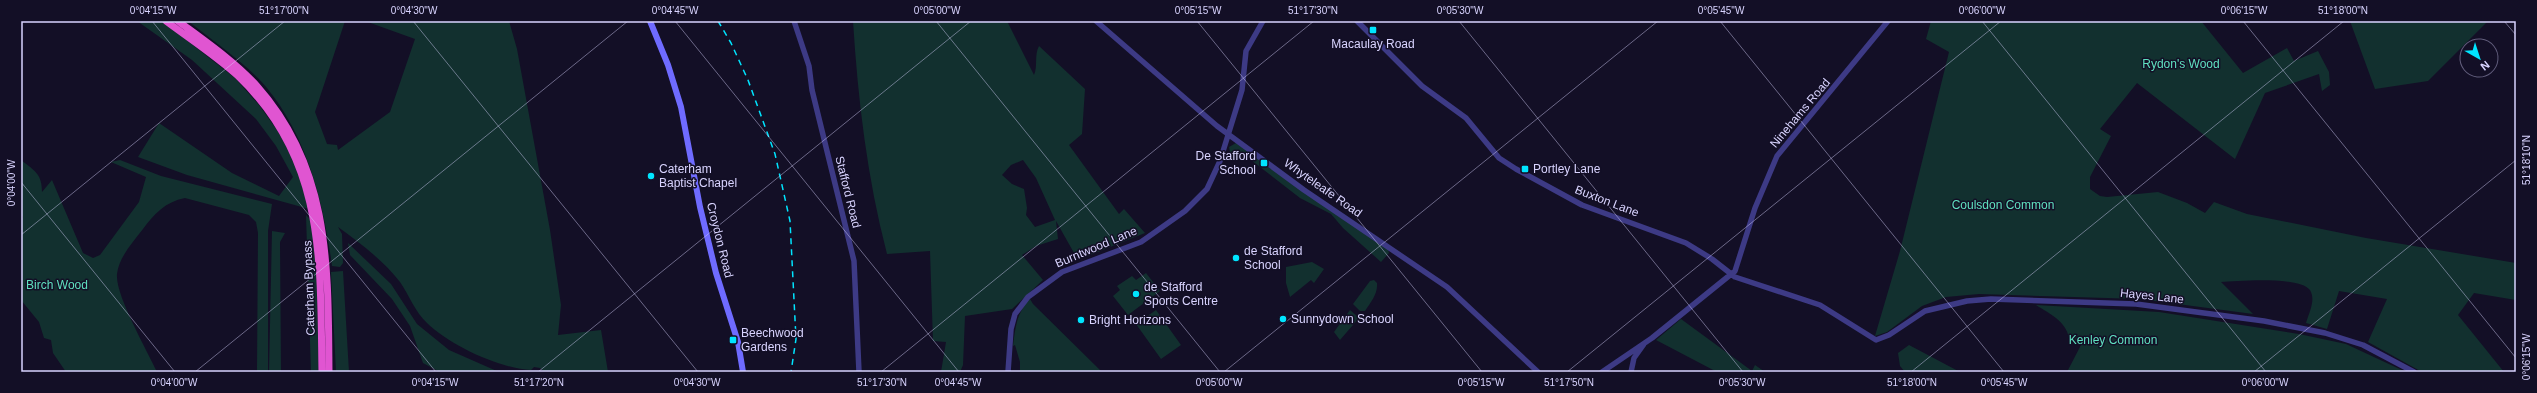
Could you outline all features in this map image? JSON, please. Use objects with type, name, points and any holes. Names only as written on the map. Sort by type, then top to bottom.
[{"type":"highway","name":"Caterham Bypass","points":[[166,21],[218,59],[254,94],[277,124],[296,159],[309,195],[318,235],[322,372]]},
{"type":"highway","name":"Caterham Bypass","points":[[178,21],[216,50],[257,86],[286,126],[305,163],[318,207],[325,242],[329,372]]},
{"type":"main road","name":"Croydon Road","points":[[650,21],[678,96],[700,207],[716,274],[738,342],[743,372]]},
{"type":"street","name":"Stafford Road","points":[[794,21],[809,66],[812,90],[854,261],[859,372]]},
{"type":"street","name":"Whyteleafe Road","points":[[1096,21],[1217,126],[1304,190],[1446,287],[1538,372]]},
{"type":"street","name":"Burntwood Lane","points":[[1008,372],[1011,329],[1021,304],[1050,279],[1141,242],[1185,211],[1207,189],[1220,161],[1242,90],[1246,51],[1263,21]]},
{"type":"street","name":"Buxton Lane","points":[[1357,21],[1422,86],[1466,118],[1499,158],[1551,190],[1582,205],[1686,243],[1712,258],[1731,274],[1820,305],[1876,340],[1886,337]]},
{"type":"street","name":"Ninehams Road","points":[[1602,372],[1645,342],[1718,286],[1731,274],[1738,265],[1755,208],[1777,156],[1888,21]]},
{"type":"street","name":"Hayes Lane","points":[[1886,337],[1925,311],[1967,301],[1991,299],[2136,304],[2264,321],[2325,333],[2363,345],[2414,372]]},
{"type":"street","points":[[1631,372],[1632,365],[1645,342]]},
{"type":"street","points":[[1623,358],[1632,365]]},
{"type":"green space","points":[[137,21],[162,21],[235,78],[259,105],[277,130],[295,162],[309,209],[187,175],[138,157],[159,123],[232,173],[279,196],[293,177],[276,146],[256,119],[192,60]]},
{"type":"green space","points":[[188,21],[345,21],[315,112],[327,144],[337,145],[338,150],[390,112],[415,39],[365,21],[509,21],[517,49],[550,230],[561,305],[558,335],[601,330],[608,372],[544,372],[540,368],[534,367],[531,370],[519,369],[491,360],[462,347],[448,339],[427,323],[419,314],[394,274],[355,239],[338,227],[342,234],[343,263],[340,267],[332,266],[324,219],[312,172],[293,128],[281,107],[267,88],[250,71]]},
{"type":"green space","points":[[853,21],[1007,21],[1034,75],[1039,46],[1085,89],[1082,134],[1069,145],[1119,214],[1124,209],[1145,233],[1078,260],[1056,221],[1058,239],[1036,246],[1022,255],[1043,280],[1012,309],[965,316],[963,365],[960,372],[941,372],[946,342],[933,341],[930,251],[887,254],[874,196],[864,138]],"holes":[[[1023,160],[1036,178],[1055,220],[1035,227],[1026,215],[1027,208],[1024,189],[1012,184],[1002,175],[1011,165]]]},
{"type":"green space","name":"Coulsdon Common","points":[[1931,21],[2201,21],[2243,73],[2287,48],[2294,61],[2318,51],[2329,72],[2330,85],[2322,91],[2319,74],[2265,93],[2235,159],[2137,83],[2100,129],[2111,136],[2090,177],[2090,189],[2100,196],[2107,197],[2158,192],[2187,203],[2205,213],[2214,202],[2247,214],[2366,238],[2516,263],[2516,300],[2474,293],[2458,315],[2504,372],[2422,372],[2368,342],[2387,299],[2339,291],[2327,329],[2306,323],[2312,302],[2312,294],[2310,290],[2304,286],[2294,283],[2268,280],[2221,282],[2253,314],[2140,299],[1979,294],[1946,297],[1922,306],[1887,332],[1875,336],[1900,251],[1949,52],[1926,39]]},
{"type":"green space","points":[[2350,21],[2488,21],[2471,38],[2459,38],[2459,50],[2428,81],[2375,89]]},
{"type":"green space","points":[[1236,143],[1388,249],[1389,253],[1381,262],[1343,228],[1331,214],[1300,198],[1238,150],[1230,152],[1229,147]]},
{"type":"green space","name":"Birch Wood","points":[[21,160],[37,173],[41,181],[42,192],[52,180],[83,253],[93,258],[100,255],[139,202],[146,177],[111,162],[120,160],[161,176],[272,204],[268,231],[268,372],[257,372],[258,233],[256,222],[249,215],[185,198],[172,202],[151,218],[127,250],[120,262],[117,274],[121,295],[132,323],[157,372],[66,372],[53,353],[51,340],[44,338],[39,322],[21,300],[21,220],[23,217],[21,215]]},
{"type":"green space","points":[[306,215],[312,221],[316,262],[319,372],[311,372]]},
{"type":"green space","points":[[272,231],[285,233],[280,242],[281,372],[269,372]]},
{"type":"green space","points":[[348,243],[391,284],[417,324],[449,350],[499,372],[440,372],[423,363],[410,326],[392,299],[350,255]]},
{"type":"green space","points":[[1312,262],[1324,269],[1314,283],[1311,280],[1290,297],[1286,283],[1286,267]]},
{"type":"green space","points":[[343,271],[349,372],[336,372],[331,272]]},
{"type":"green space","name":"de Stafford Sports Centre","points":[[1146,273],[1160,291],[1128,315],[1113,296],[1120,290],[1117,286],[1132,276],[1136,280]]},
{"type":"green space","points":[[1374,280],[1377,283],[1377,287],[1372,301],[1365,311],[1360,311],[1353,304],[1370,281]]},
{"type":"green space","points":[[1030,299],[1033,304],[1102,372],[1020,372],[1020,362],[1015,345],[1013,346],[1019,315]]},
{"type":"green space","name":"Kenley Common","points":[[2036,305],[2159,312],[2299,334],[2346,344],[2406,372],[2067,372],[2081,345],[2069,338],[2065,327],[2057,318]]},
{"type":"green space","points":[[1156,310],[1181,345],[1161,359],[1136,324]]},
{"type":"green space","points":[[1350,310],[1359,318],[1340,340],[1334,332]]},
{"type":"green space","points":[[1681,319],[1752,371],[1755,365],[1765,372],[1717,372],[1656,340]]},
{"type":"green space","points":[[1909,345],[1960,372],[1905,372],[1900,366],[1898,353]]},
{"type":"railway","points":[[718,21],[731,43],[748,80],[775,154],[790,221],[796,339],[791,372]]},
{"type":"place","name":"Macaulay Road","points":[[1373,30]]},
{"type":"place","name":"De Stafford School","points":[[1264,163]]},
{"type":"place","name":"Portley Lane","points":[[1525,169]]},
{"type":"place","name":"Caterham Baptist Chapel","points":[[651,176]]},
{"type":"place","name":"de Stafford School","points":[[1236,258]]},
{"type":"place","name":"de Stafford Sports Centre","points":[[1136,294]]},
{"type":"place","name":"Sunnydown School","points":[[1283,319]]},
{"type":"place","name":"Bright Horizons","points":[[1081,320]]},
{"type":"place","name":"Beechwood Gardens","points":[[733,340]]},
{"type":"park label","name":"Rydon's Wood","points":[[2181,64]]}]
